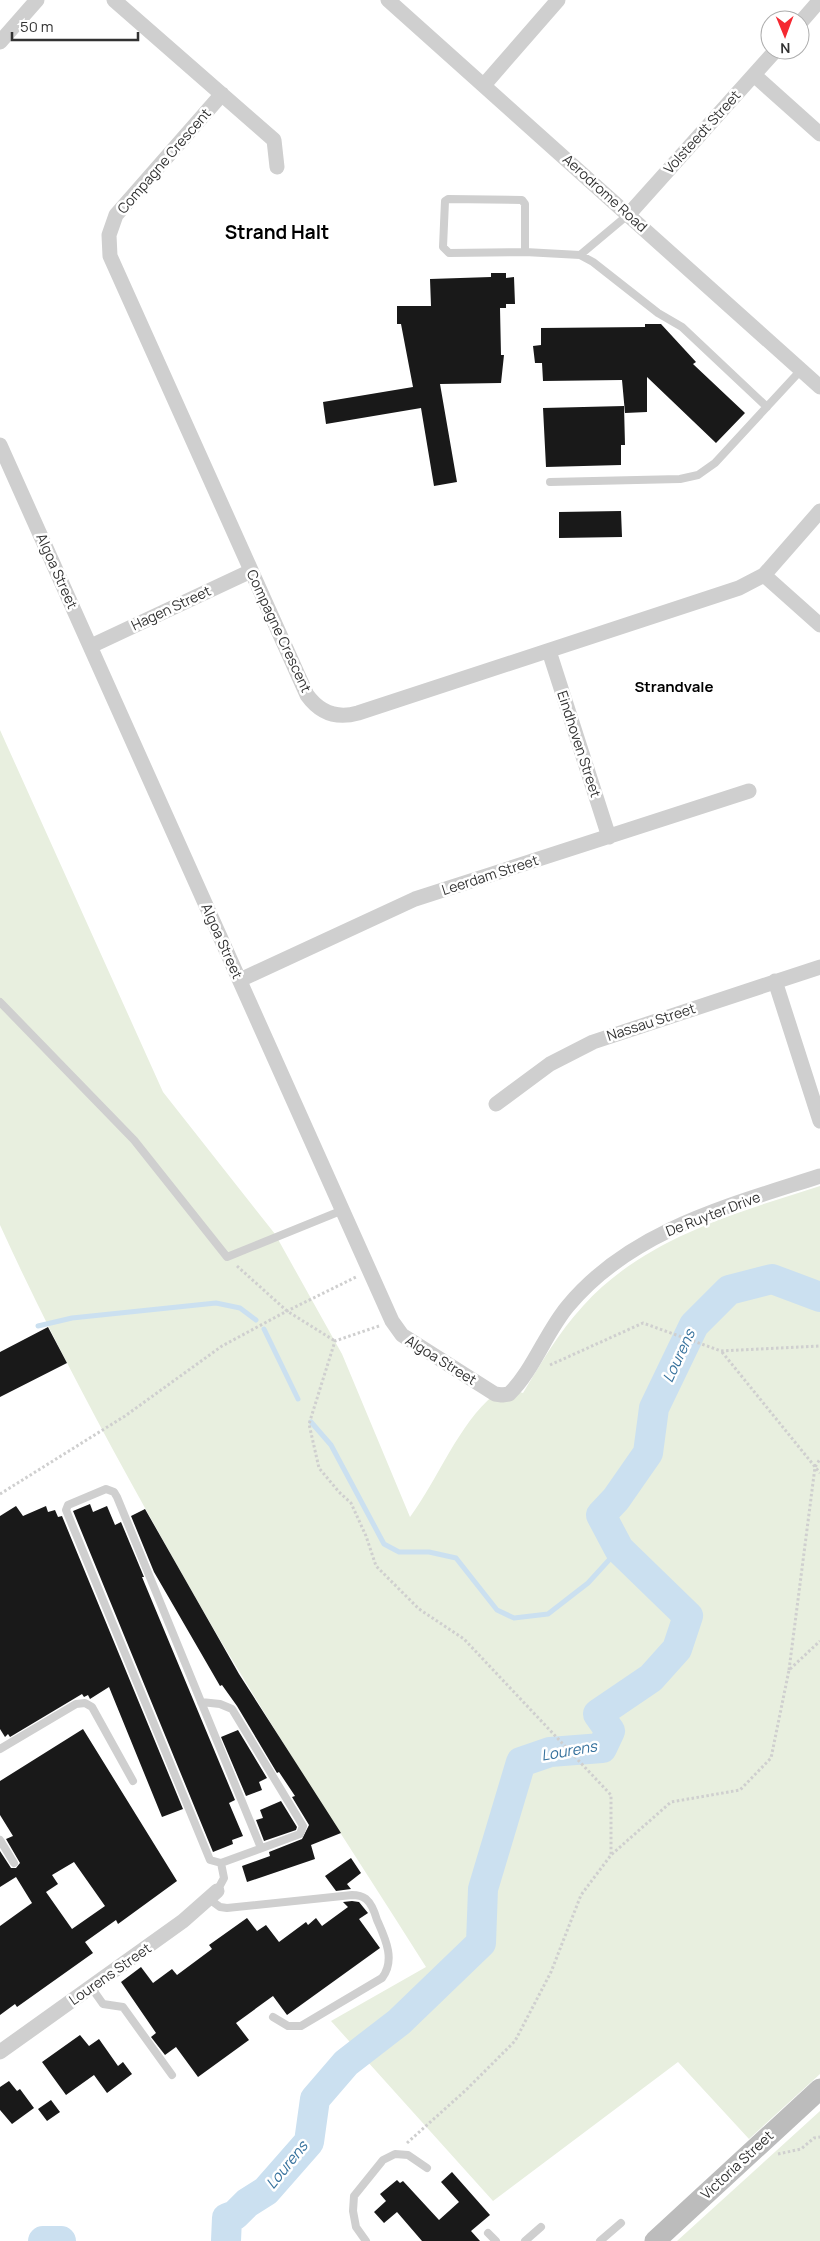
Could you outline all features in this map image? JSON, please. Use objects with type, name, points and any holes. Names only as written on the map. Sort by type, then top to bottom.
[{"type":"main road","name":"Victoria Street","points":[[655,2241],[820,2089]]},
{"type":"street","points":[[0,42],[37,0]]},
{"type":"street","points":[[114,0],[274,140],[276,167]]},
{"type":"street","name":"Aerodrome Road","points":[[388,0],[820,387]]},
{"type":"street","points":[[484,85],[558,0]]},
{"type":"street","points":[[810,11],[820,0]]},
{"type":"street","name":"Volsteedt Street","points":[[629,214],[767,60]]},
{"type":"street","points":[[754,75],[820,134]]},
{"type":"street","name":"Compagne Crescent","points":[[222,94],[116,215],[109,235],[108,245],[110,256],[312,703],[328,713],[343,716],[358,713],[739,588],[764,575],[820,511]]},
{"type":"street","name":"Algoa Street","points":[[0,445],[392,1321],[407,1339],[494,1394]]},
{"type":"street","name":"Hagen Street","points":[[91,646],[251,571]]},
{"type":"street","points":[[764,575],[820,625]]},
{"type":"street","name":"Eindhoven Street","points":[[549,650],[610,836]]},
{"type":"street","name":"Leerdam Street","points":[[240,980],[415,899],[749,791]]},
{"type":"street","name":"Nassau Street","points":[[496,1104],[550,1064],[592,1042],[820,967]]},
{"type":"street","points":[[775,982],[820,1121]]},
{"type":"street","name":"De Ruyter Drive","points":[[494,1394],[509,1394],[514,1389],[568,1306],[622,1258],[689,1220],[820,1176]]},
{"type":"street","name":"Lourens Street","points":[[0,2052],[184,1922],[213,1896]]},
{"type":"lane","points":[[525,252],[525,204],[522,200],[448,199],[445,201],[443,247],[449,253],[525,252],[580,256],[593,262],[658,313],[682,327],[767,407]]},
{"type":"lane","points":[[580,256],[629,214]]},
{"type":"lane","points":[[550,482],[680,479],[698,475],[716,463],[801,370]]},
{"type":"lane","points":[[0,1002],[134,1140],[227,1257],[343,1210]]},
{"type":"lane","points":[[201,1702],[220,1704],[232,1709],[303,1826],[300,1834],[221,1863],[210,1860],[66,1510],[68,1505],[102,1489],[106,1488],[114,1492],[261,1848]]},
{"type":"lane","points":[[0,1749],[76,1704],[85,1703],[92,1707],[132,1781]]},
{"type":"lane","points":[[0,1840],[14,1863]]},
{"type":"lane","points":[[221,1863],[224,1878],[213,1896],[220,1907],[228,1908],[352,1895],[363,1897],[370,1903],[388,1949],[388,1971],[382,1978],[301,2026],[288,2026],[273,2017]]},
{"type":"lane","points":[[91,1988],[103,2004],[123,2007],[172,2075]]},
{"type":"lane","points":[[366,2241],[356,2227],[353,2210],[354,2196],[383,2160],[395,2154],[408,2155],[427,2168]]},
{"type":"lane","points":[[600,2241],[621,2223]]},
{"type":"lane","points":[[526,2241],[541,2227]]},
{"type":"lane","points":[[488,2232],[496,2241]]},
{"type":"path","points":[[227,1257],[287,1311],[335,1341]]},
{"type":"path","points":[[0,1494],[125,1416],[222,1346],[370,1270]]},
{"type":"path","points":[[335,1341],[392,1321]]},
{"type":"path","points":[[548,1365],[643,1323],[721,1351],[820,1346]]},
{"type":"path","points":[[335,1341],[309,1424],[319,1468],[351,1503],[366,1536],[376,1566],[419,1609],[464,1639],[611,1795],[611,1856]]},
{"type":"path","points":[[721,1351],[820,1473]]},
{"type":"path","points":[[395,2154],[466,2090],[515,2041],[551,1972],[581,1895],[611,1856],[671,1802],[740,1790],[771,1758],[789,1670],[815,1467],[820,1459]]},
{"type":"path","points":[[789,1670],[820,1641]]},
{"type":"path","points":[[759,2145],[773,2155],[800,2149],[814,2138],[820,2137]]},
{"type":"green space","points":[[0,730],[163,1092],[275,1234],[342,1354],[410,1517],[459,1436],[481,1407],[494,1395],[504,1390],[523,1393],[566,1326],[607,1282],[634,1262],[663,1245],[693,1231],[724,1218],[820,1186],[820,2074],[749,2139],[678,2062],[493,2201],[331,2021],[426,1967],[287,1749],[193,1593],[88,1404],[0,1225]]},
{"type":"green space","points":[[820,2111],[820,2241],[677,2241]]},
{"type":"building","points":[[491,273],[506,273],[506,278],[514,277],[515,304],[506,304],[506,308],[500,308],[501,355],[504,355],[501,383],[440,384],[457,482],[434,486],[421,408],[326,424],[323,402],[413,387],[401,324],[397,324],[397,306],[431,306],[430,279],[491,277]]},
{"type":"building","points":[[645,324],[661,324],[696,362],[693,364],[745,413],[716,443],[647,377],[647,412],[625,413],[622,380],[543,381],[542,363],[535,363],[533,346],[541,345],[541,328],[645,327]]},
{"type":"building","points":[[624,406],[625,445],[621,445],[621,465],[546,467],[543,408]]},
{"type":"building","points":[[621,511],[622,537],[559,538],[559,512]]},
{"type":"building","points":[[48,1327],[67,1363],[0,1397],[0,1352]]},
{"type":"building","points":[[90,1504],[93,1512],[107,1506],[115,1525],[121,1522],[235,1800],[229,1803],[243,1836],[232,1840],[233,1844],[213,1852],[73,1511]]},
{"type":"building","points":[[16,1506],[23,1516],[46,1506],[48,1512],[55,1510],[58,1517],[62,1516],[183,1809],[162,1817],[109,1687],[90,1699],[88,1695],[84,1697],[82,1694],[10,1737],[8,1734],[5,1737],[0,1729],[0,1516]]},
{"type":"building","points":[[145,1509],[239,1674],[341,1833],[311,1845],[315,1859],[247,1882],[242,1866],[270,1856],[269,1852],[302,1839],[309,1825],[292,1797],[295,1796],[279,1772],[277,1773],[237,1706],[222,1685],[220,1686],[154,1572],[131,1516]]},
{"type":"building","points":[[83,1729],[177,1881],[118,1924],[116,1920],[85,1942],[93,1953],[17,2007],[15,2004],[0,2015],[0,1926],[32,1903],[16,1877],[0,1887],[0,1851],[11,1868],[16,1868],[20,1863],[6,1839],[13,1836],[0,1815],[0,1781]],"holes":[[[74,1862],[105,1906],[72,1929],[46,1892],[58,1884],[52,1875]]]},
{"type":"building","points":[[238,1730],[267,1778],[259,1782],[262,1790],[246,1796],[221,1737]]},
{"type":"building","points":[[281,1801],[297,1827],[296,1830],[264,1841],[256,1820],[263,1818],[260,1810]]},
{"type":"building","points":[[351,1858],[361,1873],[347,1884],[351,1889],[336,1891],[325,1876]]},
{"type":"building","points":[[343,1902],[359,1902],[368,1913],[359,1919],[380,1948],[287,2015],[273,1996],[236,2023],[249,2040],[198,2077],[176,2047],[165,2055],[151,2037],[156,2033],[121,1982],[141,1967],[153,1983],[172,1969],[177,1975],[212,1949],[209,1945],[247,1918],[257,1931],[266,1925],[279,1942],[306,1922],[308,1925],[316,1918],[322,1926],[348,1907]]},
{"type":"building","points":[[80,2035],[89,2046],[99,2039],[118,2066],[123,2062],[132,2074],[107,2093],[94,2075],[66,2095],[42,2062]]},
{"type":"building","points":[[9,2081],[17,2091],[20,2089],[34,2108],[12,2124],[0,2110],[0,2087]]},
{"type":"building","points":[[51,2100],[60,2112],[47,2121],[38,2109]]},
{"type":"building","points":[[452,2172],[490,2215],[471,2231],[480,2241],[422,2241],[397,2212],[384,2223],[374,2212],[386,2201],[380,2194],[397,2180],[400,2183],[403,2181],[439,2220],[459,2202],[441,2182]]},
{"type":"waterway","name":"Lourens","points":[[226,2241],[227,2218],[235,2215],[247,2203],[266,2191],[309,2142],[315,2099],[346,2063],[399,2022],[481,1943],[483,1889],[521,1762],[550,1752],[602,1748],[610,1731],[598,1714],[651,1678],[677,1649],[688,1616],[619,1549],[601,1515],[616,1499],[648,1453],[654,1408],[694,1325],[729,1290],[772,1279],[820,1297]]},
{"type":"waterway","points":[[38,1326],[72,1318],[216,1303],[240,1308],[256,1320]]},
{"type":"waterway","points":[[264,1329],[298,1399]]},
{"type":"waterway","points":[[311,1422],[331,1445],[384,1544],[399,1552],[429,1552],[456,1558],[497,1610],[514,1618],[548,1614],[588,1583],[619,1549]]},
{"type":"waterway","name":"Lourens","points":[[43,2241],[61,2241]]},
{"type":"district","name":"Strand Halt","points":[[277,232]]},
{"type":"district","name":"Strandvale","points":[[674,687]]}]
